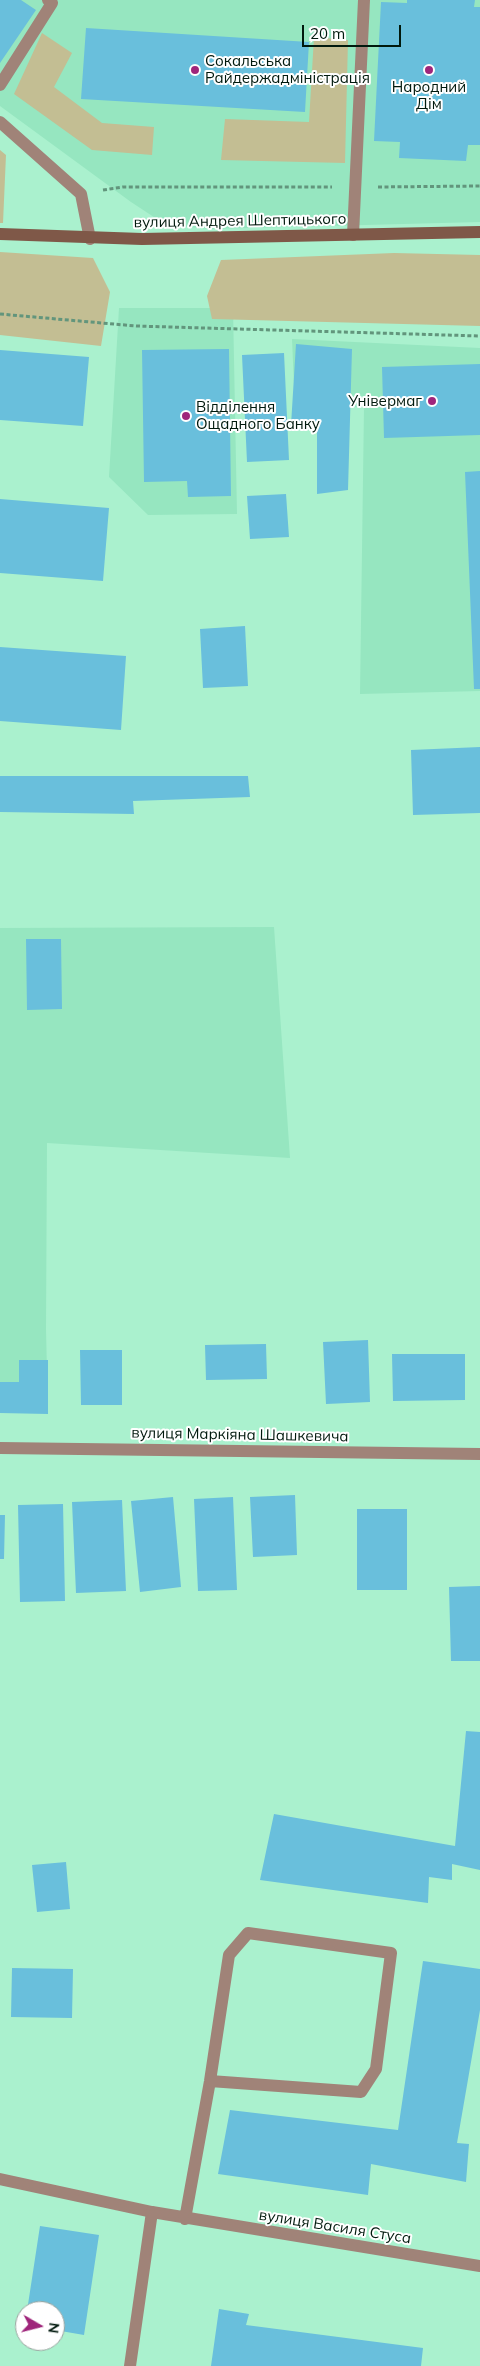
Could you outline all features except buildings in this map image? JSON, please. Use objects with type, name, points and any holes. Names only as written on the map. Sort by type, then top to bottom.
[{"type":"street","points":[[0,85],[52,2],[48,0]]},
{"type":"street","points":[[353,235],[364,0]]},
{"type":"street","points":[[0,122],[81,194],[90,238]]},
{"type":"street","name":"вулиця Андрея Шептицького","points":[[0,234],[90,238],[480,232]]},
{"type":"street","name":"вулиця Маркіяна Шашкевича","points":[[0,1448],[480,1454]]},
{"type":"street","points":[[185,2220],[210,2081],[229,1955],[248,1933],[391,1953],[376,2069],[361,2092],[210,2081]]},
{"type":"street","name":"вулиця Василя Стуса","points":[[0,2179],[185,2220],[480,2266]]},
{"type":"street","points":[[130,2366],[152,2212]]},
{"type":"path","points":[[81,194],[123,187],[480,186]]},
{"type":"path","points":[[0,314],[136,326],[480,336]]},
{"type":"shaded area","points":[[0,0],[480,0],[480,222],[211,229],[166,225],[131,202],[0,106]]},
{"type":"shaded area","points":[[42,33],[72,53],[54,87],[102,123],[154,127],[152,155],[92,150],[14,94]]},
{"type":"shaded area","points":[[314,37],[348,40],[345,163],[221,160],[225,119],[309,122]]},
{"type":"shaded area","points":[[0,150],[6,155],[3,223],[0,223]]},
{"type":"shaded area","points":[[0,252],[93,258],[110,292],[101,346],[0,335]]},
{"type":"shaded area","points":[[394,253],[480,255],[480,326],[212,319],[207,296],[221,260]]},
{"type":"shaded area","points":[[119,308],[233,308],[237,514],[148,515],[109,477]]},
{"type":"shaded area","points":[[292,339],[480,348],[480,691],[360,694],[364,407],[295,408]]},
{"type":"shaded area","points":[[274,927],[290,1158],[47,1143],[46,1329],[48,1413],[0,1412],[0,928]]},
{"type":"place","name":"Сокальська Райдержадміністрація","points":[[195,70]]},
{"type":"place","name":"Народний Дім","points":[[429,70]]},
{"type":"place","name":"Універмаг","points":[[432,401]]},
{"type":"place","name":"Відділення Ощадного Банку","points":[[186,416]]}]
